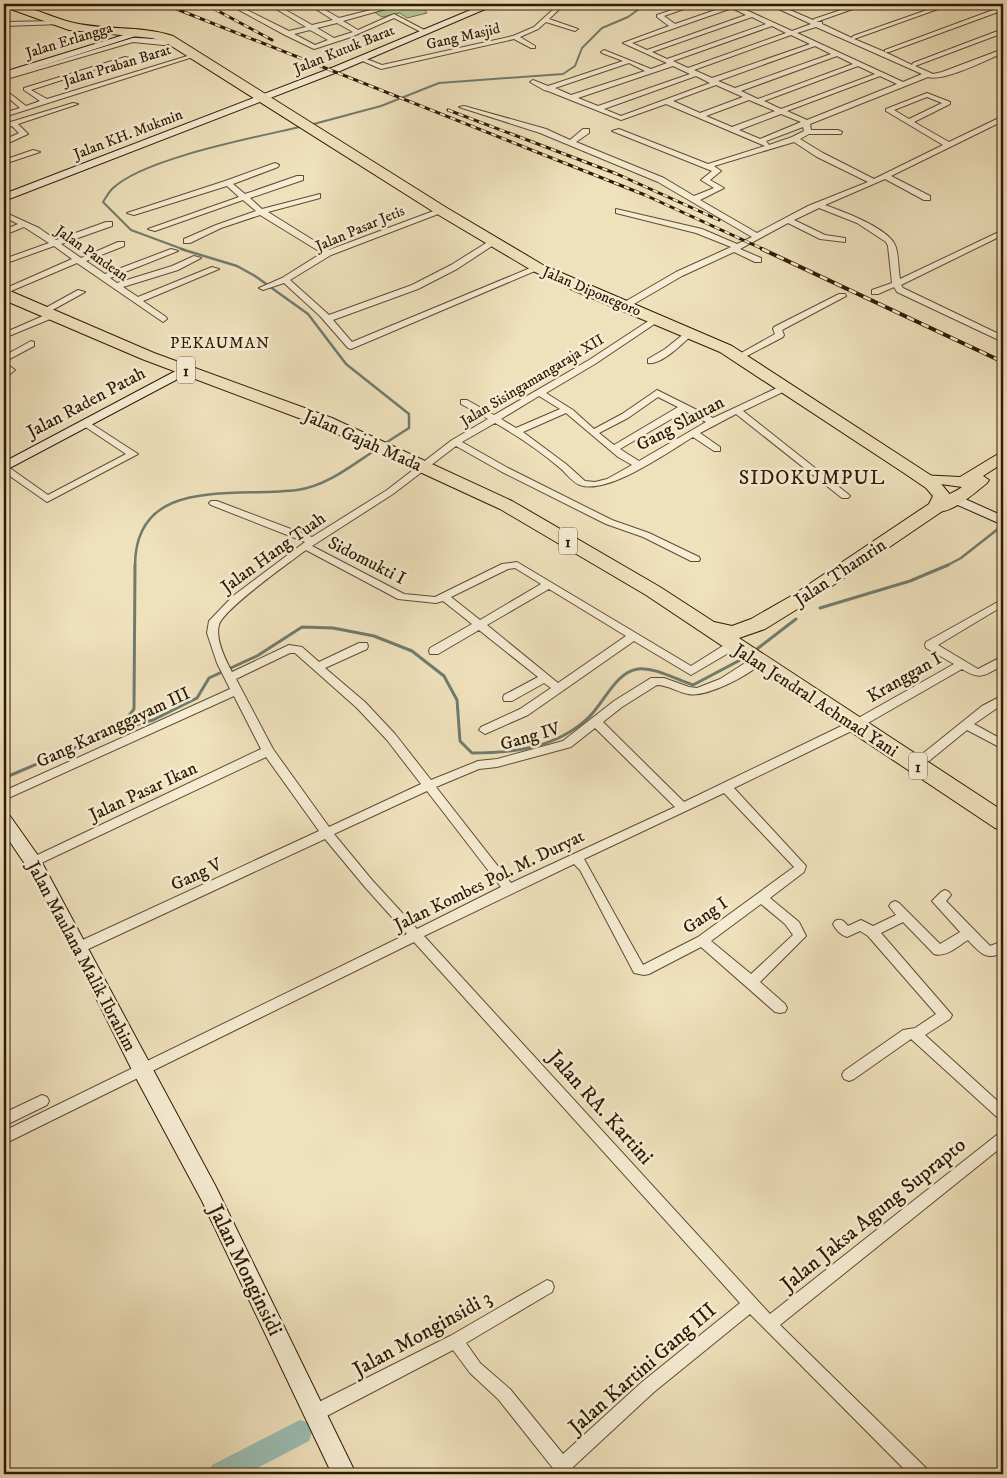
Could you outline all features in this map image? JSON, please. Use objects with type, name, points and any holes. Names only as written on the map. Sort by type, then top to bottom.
[{"type":"highway","name":"Jalan Diponegoro","points":[[9,4],[59,23],[78,28],[143,32],[161,35],[175,42],[315,132],[538,268],[715,343],[925,478]]},
{"type":"highway","name":"Jalan Gajah Mada","points":[[4,293],[185,370],[299,411],[393,452],[533,520],[653,592],[704,626]]},
{"type":"highway","points":[[925,478],[942,496],[940,503],[935,508]]},
{"type":"highway","name":"Jalan Thamrin","points":[[704,626],[733,633],[751,647],[800,599],[935,508]]},
{"type":"highway","name":"Jalan Jendral Achmad Yani","points":[[704,626],[751,647],[1003,822]]},
{"type":"highway","name":"Jalan Jendral Achmad Yani","points":[[859,722],[925,758],[1003,808]]},
{"type":"main road","name":"Jalan Kutuk Barat","points":[[262,98],[492,4]]},
{"type":"main road","name":"Jalan Erlangga","points":[[6,76],[143,32]]},
{"type":"main road","name":"Jalan KH. Mukmin","points":[[6,196],[262,98]]},
{"type":"main road","name":"Jalan Raden Patah","points":[[4,468],[185,370]]},
{"type":"main road","points":[[925,478],[956,483],[968,479],[1003,456]]},
{"type":"main road","points":[[935,508],[956,499],[975,483],[1003,466]]},
{"type":"main road","points":[[956,499],[960,488],[968,479]]},
{"type":"main road","points":[[956,499],[1002,520]]},
{"type":"main road","name":"Jalan Maulana Malik Ibrahim","points":[[4,820],[33,862],[80,947],[142,1070]]},
{"type":"main road","name":"Jalan Monginsidi","points":[[142,1070],[209,1194],[344,1474]]},
{"type":"street","points":[[232,4],[314,47],[359,31],[383,19]]},
{"type":"street","points":[[271,4],[334,41]]},
{"type":"street","points":[[279,4],[295,17]]},
{"type":"street","points":[[315,4],[359,31]]},
{"type":"street","points":[[287,34],[365,11],[400,4]]},
{"type":"street","name":"Gang Masjid","points":[[361,59],[381,67],[515,37],[533,30],[562,4]]},
{"type":"street","points":[[674,26],[658,16],[693,4]]},
{"type":"street","points":[[771,4],[928,74],[939,75],[1003,51]]},
{"type":"street","points":[[688,70],[794,34],[864,4]]},
{"type":"street","points":[[846,33],[929,4]]},
{"type":"street","points":[[855,37],[949,4]]},
{"type":"street","points":[[984,4],[1002,10]]},
{"type":"street","points":[[806,122],[626,43],[730,5],[903,84]]},
{"type":"street","points":[[786,5],[819,24],[846,33],[939,75]]},
{"type":"street","points":[[887,51],[1002,10]]},
{"type":"street","points":[[365,11],[383,19],[396,19],[424,32]]},
{"type":"street","points":[[646,52],[752,15]]},
{"type":"street","points":[[545,20],[575,29]]},
{"type":"street","points":[[4,24],[59,23]]},
{"type":"street","points":[[570,98],[772,24]]},
{"type":"street","points":[[915,64],[1003,31]]},
{"type":"street","points":[[515,37],[533,47]]},
{"type":"street","points":[[6,76],[140,39],[162,44],[175,42]]},
{"type":"street","points":[[533,82],[546,89],[621,118],[815,44]]},
{"type":"street","points":[[110,47],[140,64]]},
{"type":"street","points":[[604,52],[650,70]]},
{"type":"street","points":[[734,91],[837,54]]},
{"type":"street","name":"Jalan Praban Barat","points":[[140,64],[196,55]]},
{"type":"street","points":[[546,89],[629,61]]},
{"type":"street","points":[[26,89],[140,64]]},
{"type":"street","points":[[4,115],[140,64]]},
{"type":"street","points":[[758,101],[858,64]]},
{"type":"street","points":[[597,109],[696,74]]},
{"type":"street","points":[[731,130],[880,74]]},
{"type":"street","points":[[761,141],[928,74]]},
{"type":"street","points":[[6,76],[44,101]]},
{"type":"street","points":[[4,91],[25,108]]},
{"type":"street","points":[[910,121],[948,104],[928,95],[888,110],[947,144]]},
{"type":"street","points":[[698,116],[750,97]]},
{"type":"street","points":[[666,101],[770,146]]},
{"type":"street","points":[[4,126],[75,104]]},
{"type":"street","points":[[462,107],[517,122],[571,142],[661,180],[695,198],[758,237]]},
{"type":"street","points":[[624,306],[679,274],[736,248],[812,208],[874,182],[947,144],[1003,118]]},
{"type":"street","points":[[806,122],[808,132]]},
{"type":"street","points":[[4,143],[24,134],[13,123]]},
{"type":"street","points":[[616,130],[718,171],[705,180],[720,188],[695,198]]},
{"type":"street","points":[[571,142],[586,131]]},
{"type":"street","points":[[708,166],[795,139],[808,132],[838,132]]},
{"type":"street","points":[[795,139],[820,156],[874,182]]},
{"type":"street","points":[[4,162],[36,152]]},
{"type":"street","points":[[131,214],[228,183],[275,165]]},
{"type":"street","points":[[885,176],[928,198]]},
{"type":"street","points":[[152,229],[300,178]]},
{"type":"street","points":[[228,183],[260,211],[328,253]]},
{"type":"street","points":[[187,240],[216,226],[260,211],[317,196]]},
{"type":"street","points":[[812,208],[860,221],[890,241],[892,246],[892,286]]},
{"type":"street","name":"Jalan Pasar Jetis","points":[[263,288],[284,281],[328,253],[442,211]]},
{"type":"street","points":[[619,211],[699,230],[758,260]]},
{"type":"street","name":"Jalan Pandean","points":[[4,214],[24,224],[105,277],[163,319]]},
{"type":"street","points":[[788,220],[823,236],[842,240]]},
{"type":"street","points":[[4,233],[24,224]]},
{"type":"street","points":[[4,262],[109,224]]},
{"type":"street","points":[[875,292],[892,286],[1003,232]]},
{"type":"street","points":[[327,318],[415,287],[454,267],[494,242]]},
{"type":"street","points":[[4,293],[121,244]]},
{"type":"street","points":[[105,277],[174,251]]},
{"type":"street","points":[[116,286],[175,268],[197,258]]},
{"type":"street","points":[[284,281],[327,318],[351,346],[538,268]]},
{"type":"street","points":[[136,301],[215,269]]},
{"type":"street","points":[[892,286],[907,295],[1003,339]]},
{"type":"street","points":[[4,336],[48,313],[82,292]]},
{"type":"street","points":[[738,357],[780,335],[777,328],[842,296]]},
{"type":"street","name":"Jalan Sisingamangaraja XII","points":[[424,468],[455,442],[592,362],[656,318]]},
{"type":"street","points":[[651,361],[668,351],[690,332]]},
{"type":"street","points":[[4,359],[31,344]]},
{"type":"street","points":[[4,364],[11,370],[4,376]]},
{"type":"street","name":"Gang Slautan","points":[[516,431],[563,466],[582,483],[590,485],[610,481],[713,422],[784,388]]},
{"type":"street","points":[[540,393],[566,410],[614,449],[638,464]]},
{"type":"street","points":[[593,433],[626,416],[657,393],[713,422]]},
{"type":"street","points":[[464,402],[516,431],[566,410]]},
{"type":"street","points":[[614,449],[685,407]]},
{"type":"street","points":[[738,411],[845,496]]},
{"type":"street","points":[[4,468],[47,499],[133,454],[86,424]]},
{"type":"street","points":[[693,433],[717,449]]},
{"type":"street","points":[[455,442],[505,470],[609,522],[646,535],[695,558]]},
{"type":"street","name":"Jalan Hang Tuah","points":[[268,751],[222,663],[212,633],[214,621],[237,598],[309,543],[390,492],[424,468]]},
{"type":"street","name":"Sidomukti I","points":[[214,503],[309,543],[402,597],[425,600],[444,596],[512,564],[520,566],[549,584]]},
{"type":"street","points":[[434,651],[549,584],[691,671],[751,647]]},
{"type":"street","points":[[444,596],[560,689]]},
{"type":"street","points":[[1003,602],[930,645],[976,673],[981,673],[1003,660]]},
{"type":"street","points":[[485,730],[524,712],[560,689],[633,636]]},
{"type":"street","points":[[318,667],[363,646]]},
{"type":"street","name":"Gang IV","points":[[326,832],[429,784],[478,765],[497,763],[562,746],[578,738],[618,704],[655,681],[662,680],[688,691],[695,691],[718,684],[751,647]]},
{"type":"street","points":[[229,676],[292,648],[298,650],[361,705],[429,784],[509,889]]},
{"type":"street","name":"Kranggan I","points":[[859,722],[960,665]]},
{"type":"street","points":[[508,698],[545,678]]},
{"type":"street","name":"Gang Karanggayam III","points":[[4,796],[237,690]]},
{"type":"street","points":[[925,758],[986,708],[1003,700]]},
{"type":"street","points":[[596,722],[683,808]]},
{"type":"street","name":"Jalan Kombes Pol. M. Duryat","points":[[8,1136],[509,889],[683,808],[859,722]]},
{"type":"street","points":[[967,725],[1003,745]]},
{"type":"street","name":"Jalan RA. Kartini","points":[[268,751],[326,832],[415,935],[769,1324],[920,1474]]},
{"type":"street","name":"Jalan Pasar Ikan","points":[[33,862],[268,751]]},
{"type":"street","name":"Gang I","points":[[576,858],[584,867],[639,969],[644,970],[702,942],[800,869],[800,866],[726,787]]},
{"type":"street","name":"Gang V","points":[[80,947],[326,832]]},
{"type":"street","points":[[945,895],[938,902],[967,934],[988,952],[1003,946]]},
{"type":"street","points":[[751,982],[800,936],[800,931],[761,897]]},
{"type":"street","points":[[839,924],[847,932],[899,911],[938,950],[967,934]]},
{"type":"street","points":[[864,926],[945,1015],[915,1035]]},
{"type":"street","points":[[702,942],[780,1008]]},
{"type":"street","points":[[849,1075],[908,1034],[915,1035],[1003,1114]]},
{"type":"street","points":[[8,1136],[4,1119],[42,1101]]},
{"type":"street","name":"Jalan Jaksa Agung Suprapto","points":[[769,1324],[1003,1138]]},
{"type":"street","name":"Jalan Monginsidi 3","points":[[315,1413],[455,1340],[547,1287]]},
{"type":"street","name":"Jalan Kartini Gang III","points":[[566,1470],[648,1387],[751,1304]]},
{"type":"street","points":[[455,1340],[475,1368],[504,1394],[566,1470]]},
{"type":"green space","points":[[406,4],[436,4],[425,10],[427,13],[407,18],[400,13],[382,17],[374,12]]},
{"type":"waterway","points":[[310,125],[381,106],[439,83],[563,74],[575,66],[582,48],[602,28],[628,17],[639,9],[633,4]]},
{"type":"waterway","points":[[185,250],[131,230],[103,202],[111,191],[127,178],[174,158],[304,126]]},
{"type":"waterway","points":[[181,249],[237,266],[255,276],[308,314],[346,364],[409,414],[409,428],[384,444]]},
{"type":"waterway","points":[[135,566],[139,537],[152,517],[170,504],[193,497],[218,494],[272,492],[308,488],[339,474],[377,449]]},
{"type":"waterway","points":[[947,565],[961,558],[1003,525]]},
{"type":"waterway","points":[[4,778],[119,729],[134,709],[135,565]]},
{"type":"waterway","points":[[820,608],[910,581],[947,565]]},
{"type":"waterway","points":[[753,652],[796,619]]},
{"type":"waterway","points":[[121,729],[153,720],[197,698],[209,678],[257,656],[302,627],[333,628],[374,636],[412,651],[444,676],[457,700],[460,741],[472,753],[518,750],[548,743],[561,737],[587,719],[616,682],[630,671],[638,669],[652,670],[693,685],[744,658]]},
{"type":"waterway","points":[[221,1474],[300,1432]]},
{"type":"railway","points":[[164,4],[645,195],[765,250]]},
{"type":"railway","points":[[205,4],[272,40]]},
{"type":"railway","points":[[448,110],[617,174],[719,220]]},
{"type":"railway","points":[[762,249],[1003,362]]},
{"type":"district","name":"PEKAUMAN","points":[[220,342]]},
{"type":"district","name":"SIDOKUMPUL","points":[[812,477]]}]
